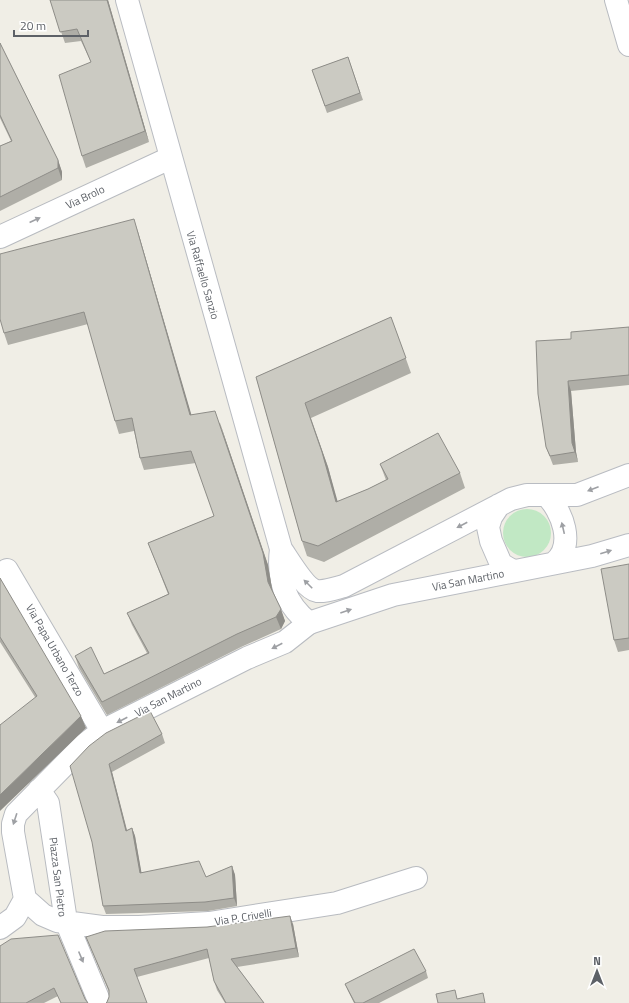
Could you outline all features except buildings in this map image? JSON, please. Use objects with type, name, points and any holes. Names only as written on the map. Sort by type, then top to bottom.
[{"type":"street","name":"Via Raffaello Sanzio","points":[[127,0],[170,158],[281,549]]},
{"type":"street","points":[[616,0],[629,45]]},
{"type":"street","name":"Via Brolo","points":[[0,237],[170,158]]},
{"type":"street","name":"Via San Martino","points":[[281,549],[307,586],[315,591],[324,591],[344,586],[511,499],[527,495],[577,495],[629,475]]},
{"type":"street","points":[[546,495],[557,509],[565,536],[563,553],[554,563]]},
{"type":"street","name":"Via San Martino","points":[[499,505],[491,517],[488,527],[491,541],[501,564],[513,571]]},
{"type":"street","name":"Via San Martino","points":[[309,623],[393,595],[592,556],[629,545]]},
{"type":"street","points":[[281,549],[279,563],[280,574],[286,597],[297,614],[309,623]]},
{"type":"street","name":"Via Papa Urbano Terzo","points":[[7,570],[102,731]]},
{"type":"street","name":"Via San Martino","points":[[39,790],[84,745],[102,731],[247,658],[285,642],[309,623],[344,586]]},
{"type":"street","points":[[0,928],[14,917],[25,900],[13,824],[16,814],[39,790]]},
{"type":"street","name":"Piazza San Pietro","points":[[25,900],[50,918],[66,921],[48,803],[39,790]]},
{"type":"street","name":"Via P. Crivelli","points":[[66,921],[102,927],[209,923],[337,903],[416,878]]},
{"type":"street","points":[[66,921],[100,1003]]},
{"type":"green space","points":[[522,509],[532,509],[544,516],[551,528],[551,538],[544,550],[532,557],[522,557],[514,553],[507,546],[503,538],[503,528],[507,520],[514,513]]}]
